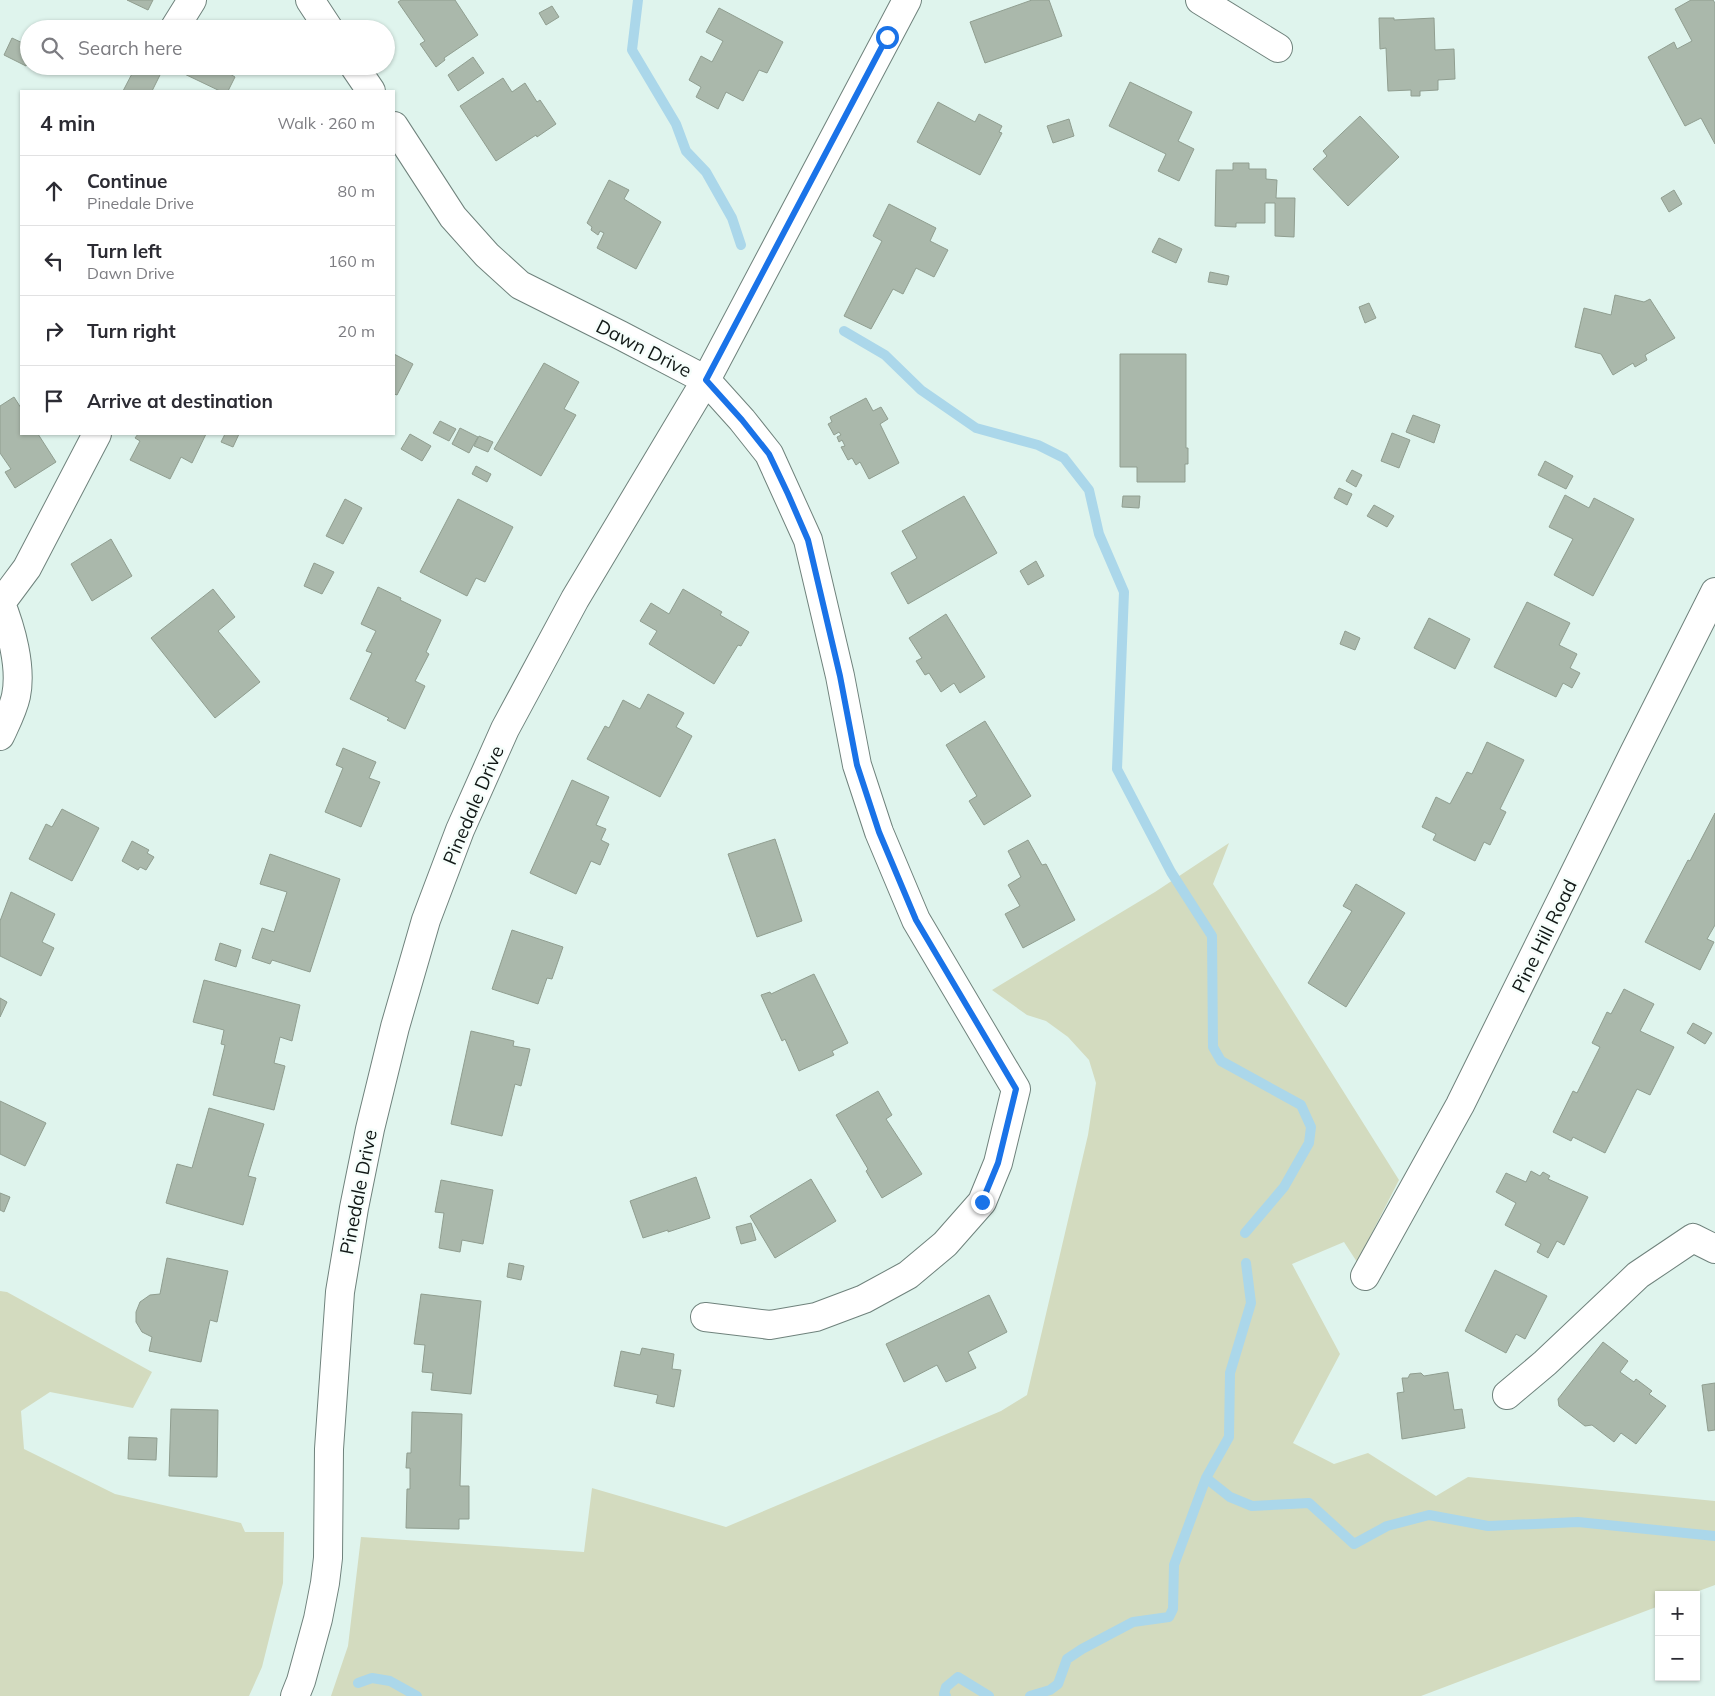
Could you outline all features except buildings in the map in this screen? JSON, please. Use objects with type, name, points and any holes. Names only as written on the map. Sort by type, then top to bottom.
[{"type":"street","points":[[180,20],[192,0]]},
{"type":"street","points":[[310,0],[323,20]]},
{"type":"street","name":"Pinedale Drive","points":[[295,1696],[318,1620],[325,1583],[328,1558],[330,1448],[340,1292],[354,1208],[370,1129],[395,1027],[426,920],[460,830],[505,729],[576,599],[706,380],[907,0]]},
{"type":"street","points":[[1200,0],[1278,48]]},
{"type":"street","points":[[360,75],[370,90]]},
{"type":"street","name":"Dawn Drive","points":[[395,128],[453,217],[486,256],[520,285],[706,380],[769,454],[808,540],[840,676],[857,765],[879,832],[916,920],[1016,1089],[998,1163],[982,1202],[945,1244],[908,1275],[864,1299],[816,1317],[770,1325],[705,1317]]},
{"type":"street","points":[[0,736],[16,695],[18,674],[9,627],[0,602],[27,568],[96,435]]},
{"type":"street","name":"Pine Hill Road","points":[[1365,1276],[1460,1105],[1715,592]]},
{"type":"street","points":[[1507,1395],[1545,1363],[1638,1275],[1704,1243]]},
{"type":"green space","points":[[1229,843],[1213,884],[1399,1180],[1357,1262],[1344,1242],[1292,1264],[1340,1354],[1293,1443],[1334,1464],[1368,1453],[1436,1496],[1468,1477],[1715,1501],[1715,1585],[1699,1591],[1655,1591],[1655,1608],[1421,1696],[331,1696],[348,1646],[361,1537],[584,1552],[592,1488],[726,1527],[1001,1411],[1027,1395],[1088,1135],[1096,1083],[1089,1060],[1068,1037],[1046,1021],[1027,1015],[992,990],[1155,892]]},
{"type":"green space","points":[[0,1291],[7,1292],[152,1372],[133,1408],[50,1392],[21,1411],[24,1449],[115,1494],[241,1523],[245,1532],[284,1532],[283,1583],[262,1667],[249,1696],[0,1696]]},
{"type":"waterway","points":[[638,0],[632,50],[676,124],[686,151],[706,172],[732,218],[741,245]]},
{"type":"waterway","points":[[844,331],[885,355],[921,390],[976,428],[1038,445],[1064,458],[1089,490],[1099,534],[1124,592],[1117,769],[1171,872],[1212,936],[1213,1047],[1221,1061],[1301,1105],[1311,1127],[1309,1143],[1284,1187],[1245,1233]]},
{"type":"waterway","points":[[1030,1696],[1050,1690],[1058,1684],[1067,1659],[1082,1649],[1133,1622],[1169,1617],[1173,1609],[1174,1565],[1206,1478],[1229,1437],[1230,1373],[1251,1303],[1246,1263]]},
{"type":"waterway","points":[[1206,1478],[1230,1497],[1252,1506],[1309,1503],[1354,1544],[1387,1526],[1429,1515],[1488,1526],[1578,1522],[1715,1536]]},
{"type":"waterway","points":[[946,1696],[944,1694],[946,1687],[958,1677],[989,1696]]},
{"type":"waterway","points":[[358,1683],[372,1678],[390,1681],[417,1696]]},
{"type":"route","points":[[887,37],[706,380],[769,454],[788,494],[808,540],[840,676],[857,765],[879,832],[916,920],[1016,1089],[998,1163],[982,1202]]}]
